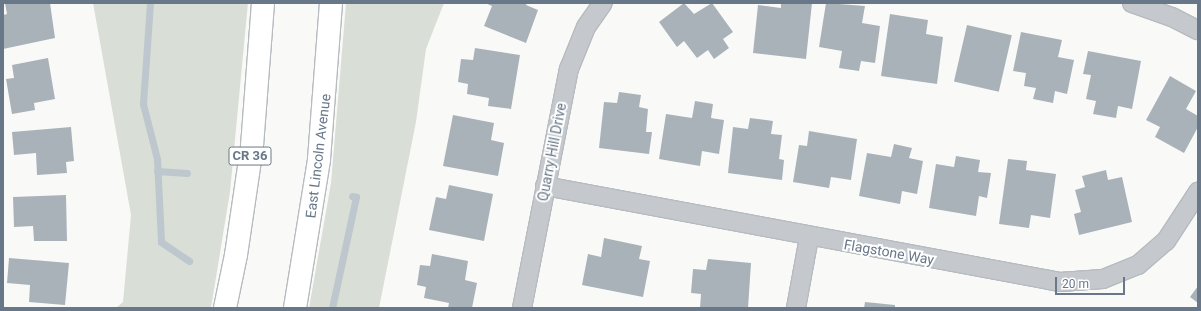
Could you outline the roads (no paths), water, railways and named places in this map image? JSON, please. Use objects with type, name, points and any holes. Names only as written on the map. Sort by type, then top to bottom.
[{"type":"main road","name":"CR 36","points":[[225,308],[236,255],[252,146],[262,3]]},
{"type":"main road","name":"East Lincoln Avenue","points":[[296,308],[320,160],[330,3]]},
{"type":"street","name":"Quarry Hill Drive","points":[[522,308],[569,69],[586,27],[603,3]]},
{"type":"street","points":[[1132,3],[1172,17],[1198,30]]},
{"type":"street","name":"Flagstone Way","points":[[545,186],[1044,281],[1081,282],[1114,276],[1148,258],[1177,228],[1198,192]]},
{"type":"street","points":[[796,308],[809,237]]},
{"type":"waterway","points":[[150,3],[143,104],[157,159],[161,242],[189,261]]},
{"type":"waterway","points":[[157,171],[187,173]]},
{"type":"waterway","points":[[332,308],[356,197],[352,196]]}]
